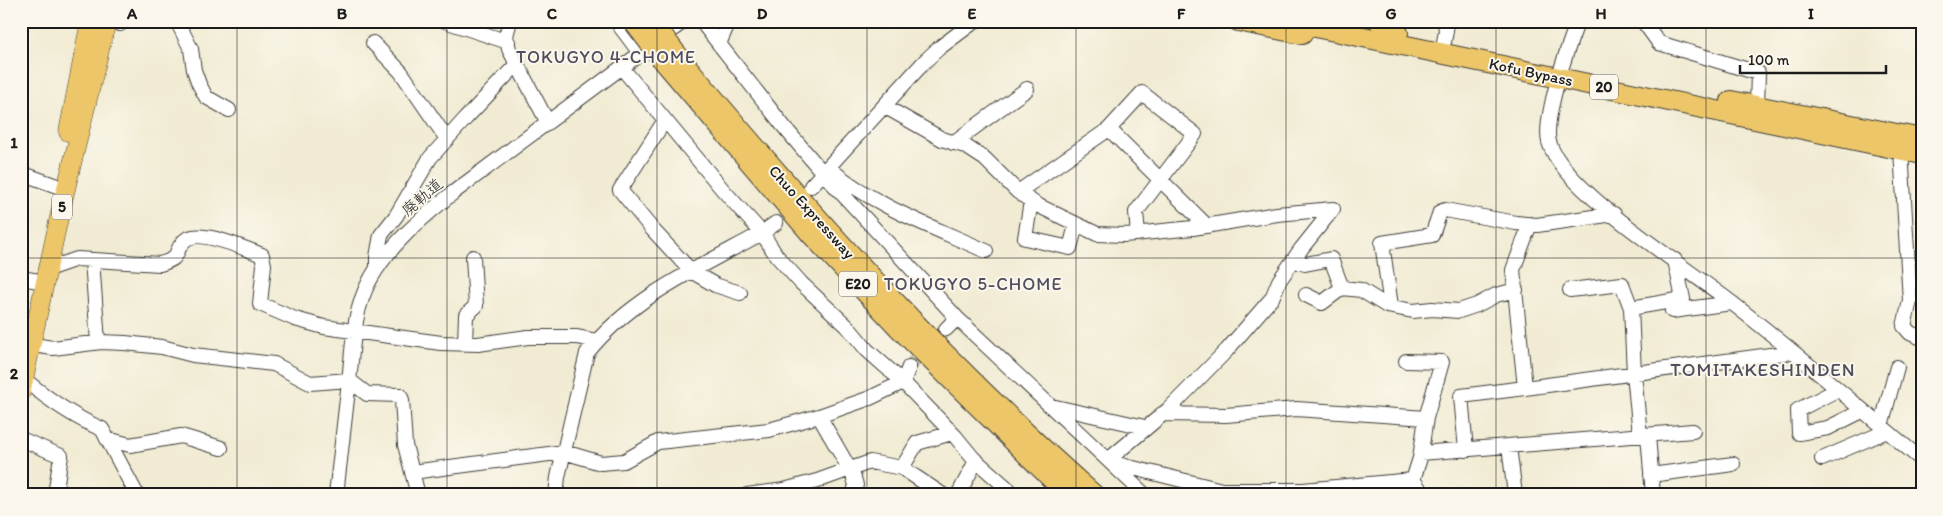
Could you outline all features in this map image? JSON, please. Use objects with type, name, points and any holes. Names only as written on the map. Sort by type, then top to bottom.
[{"type":"highway","name":"Chuo Expressway","points":[[633,21],[734,124],[823,225],[910,319],[998,407],[1094,495]]},
{"type":"highway","name":"Chuo Expressway","points":[[652,21],[668,55],[724,133],[826,249],[907,336],[1068,495]]},
{"type":"highway","points":[[1238,21],[1325,38],[1378,30],[1398,33]]},
{"type":"highway","name":"Kofu Bypass","points":[[1287,21],[1378,30],[1922,154]]},
{"type":"highway","name":"Kofu Bypass","points":[[1347,21],[1444,42],[1561,71],[1757,106],[1922,139]]},
{"type":"main road","name":"5","points":[[23,387],[27,343],[37,277],[90,21]]},
{"type":"main road","name":"5","points":[[37,277],[107,21]]},
{"type":"street","points":[[107,21],[120,24],[121,21]]},
{"type":"street","points":[[177,21],[191,50],[194,70],[206,97],[229,110]]},
{"type":"street","points":[[445,21],[508,42]]},
{"type":"street","points":[[510,21],[506,36],[509,49],[547,122]]},
{"type":"street","points":[[616,21],[640,53]]},
{"type":"street","name":"廃軌道","points":[[336,495],[354,331],[362,298],[377,268],[424,216],[684,21]]},
{"type":"street","points":[[701,21],[785,128],[826,170],[957,318],[1145,495]]},
{"type":"street","points":[[719,44],[729,21]]},
{"type":"street","points":[[811,186],[939,48],[975,21]]},
{"type":"street","points":[[1444,42],[1445,21]]},
{"type":"street","points":[[1578,21],[1561,71],[1547,129],[1550,143],[1557,158],[1571,176],[1585,191],[1732,303],[1922,460]]},
{"type":"street","points":[[1643,21],[1659,43],[1758,73],[1757,106]]},
{"type":"street","points":[[373,44],[401,72],[447,139]]},
{"type":"street","points":[[377,268],[381,235],[396,216],[430,158],[517,64]]},
{"type":"street","points":[[622,68],[762,233],[776,255],[801,283],[848,326],[867,350],[902,382],[976,460],[1015,495]]},
{"type":"street","points":[[953,143],[1027,89]]},
{"type":"street","points":[[1018,192],[1109,129],[1142,93],[1195,134],[1136,212],[1138,234]]},
{"type":"street","points":[[884,106],[942,139],[965,146],[985,159],[1018,192],[1031,201],[1097,234],[1138,234],[1207,226],[1277,214],[1333,209],[1293,260],[1279,281],[1272,298],[1227,350],[1162,414],[1109,461]]},
{"type":"street","points":[[665,120],[620,190],[652,230],[691,271],[715,285],[740,293]]},
{"type":"street","points":[[1109,129],[1207,226]]},
{"type":"street","points":[[1901,150],[1910,301],[1904,326],[1910,333],[1922,338]]},
{"type":"street","points":[[826,170],[848,184],[910,216],[986,251]]},
{"type":"street","points":[[21,173],[57,186]]},
{"type":"street","points":[[1031,201],[1025,238],[1070,248],[1076,225]]},
{"type":"street","points":[[1391,306],[1382,243],[1432,235],[1440,212],[1445,210],[1516,224],[1614,214]]},
{"type":"street","points":[[556,495],[558,477],[587,353],[597,340],[649,296],[762,233],[776,223]]},
{"type":"street","points":[[1525,388],[1513,270],[1530,224]]},
{"type":"street","points":[[37,277],[77,259],[160,264],[172,260],[178,254],[183,242],[189,237],[201,236],[229,242],[262,255],[264,265],[260,304],[295,319],[324,327],[441,343],[478,344],[528,337],[577,337],[597,340]]},
{"type":"street","points":[[465,344],[466,315],[476,306],[473,257]]},
{"type":"street","points":[[1293,260],[1305,264],[1331,259],[1342,288]]},
{"type":"street","points":[[92,260],[98,342]]},
{"type":"street","points":[[1631,308],[1683,299],[1675,260]]},
{"type":"street","points":[[1570,290],[1622,284],[1631,308],[1634,373],[1653,495]]},
{"type":"street","points":[[1306,295],[1322,303],[1342,288],[1361,290],[1391,306],[1413,311],[1432,309],[1459,310],[1477,305],[1496,295],[1516,290]]},
{"type":"street","points":[[1672,312],[1732,303]]},
{"type":"street","points":[[946,329],[957,318]]},
{"type":"street","points":[[27,343],[53,348],[98,342],[162,347],[193,355],[226,357],[274,364],[310,383],[349,380],[367,394],[400,394],[406,445],[418,495]]},
{"type":"street","points":[[1466,450],[1461,396],[1792,352]]},
{"type":"street","points":[[1406,361],[1442,362],[1426,418],[1421,453],[1413,480]]},
{"type":"street","points":[[412,472],[564,452],[602,463],[624,461],[658,442],[769,430],[819,416],[870,398],[902,382],[909,367]]},
{"type":"street","points":[[1884,429],[1897,367]]},
{"type":"street","points":[[23,387],[85,422],[102,429],[138,495]]},
{"type":"street","points":[[1837,390],[1798,410],[1799,433],[1828,428],[1862,411]]},
{"type":"street","points":[[1051,406],[1146,427]]},
{"type":"street","points":[[1162,414],[1226,415],[1296,409],[1426,418]]},
{"type":"street","points":[[819,416],[850,470],[856,484],[853,495]]},
{"type":"street","points":[[1822,459],[1884,429]]},
{"type":"street","points":[[1421,453],[1693,431]]},
{"type":"street","points":[[902,468],[918,443],[952,433]]},
{"type":"street","points":[[108,439],[130,445],[181,436],[221,448]]},
{"type":"street","points":[[21,439],[61,456],[55,495]]},
{"type":"street","points":[[1508,446],[1515,495]]},
{"type":"street","points":[[958,495],[976,460]]},
{"type":"street","points":[[1109,461],[1222,490],[1269,493],[1303,490],[1366,490],[1413,480]]},
{"type":"street","points":[[747,495],[784,490],[870,462],[902,468],[943,495]]},
{"type":"street","points":[[1651,474],[1734,464]]},
{"type":"street","points":[[1413,480],[1424,495]]},
{"type":"street","points":[[1920,495],[1922,490]]},
{"type":"tunnel","points":[[909,367],[946,329]]},
{"type":"district","name":"TOKUGYO 4-CHOME","points":[[606,57]]},
{"type":"district","name":"TOKUGYO 5-CHOME","points":[[973,284]]},
{"type":"district","name":"TOMITAKESHINDEN","points":[[1763,369]]}]
